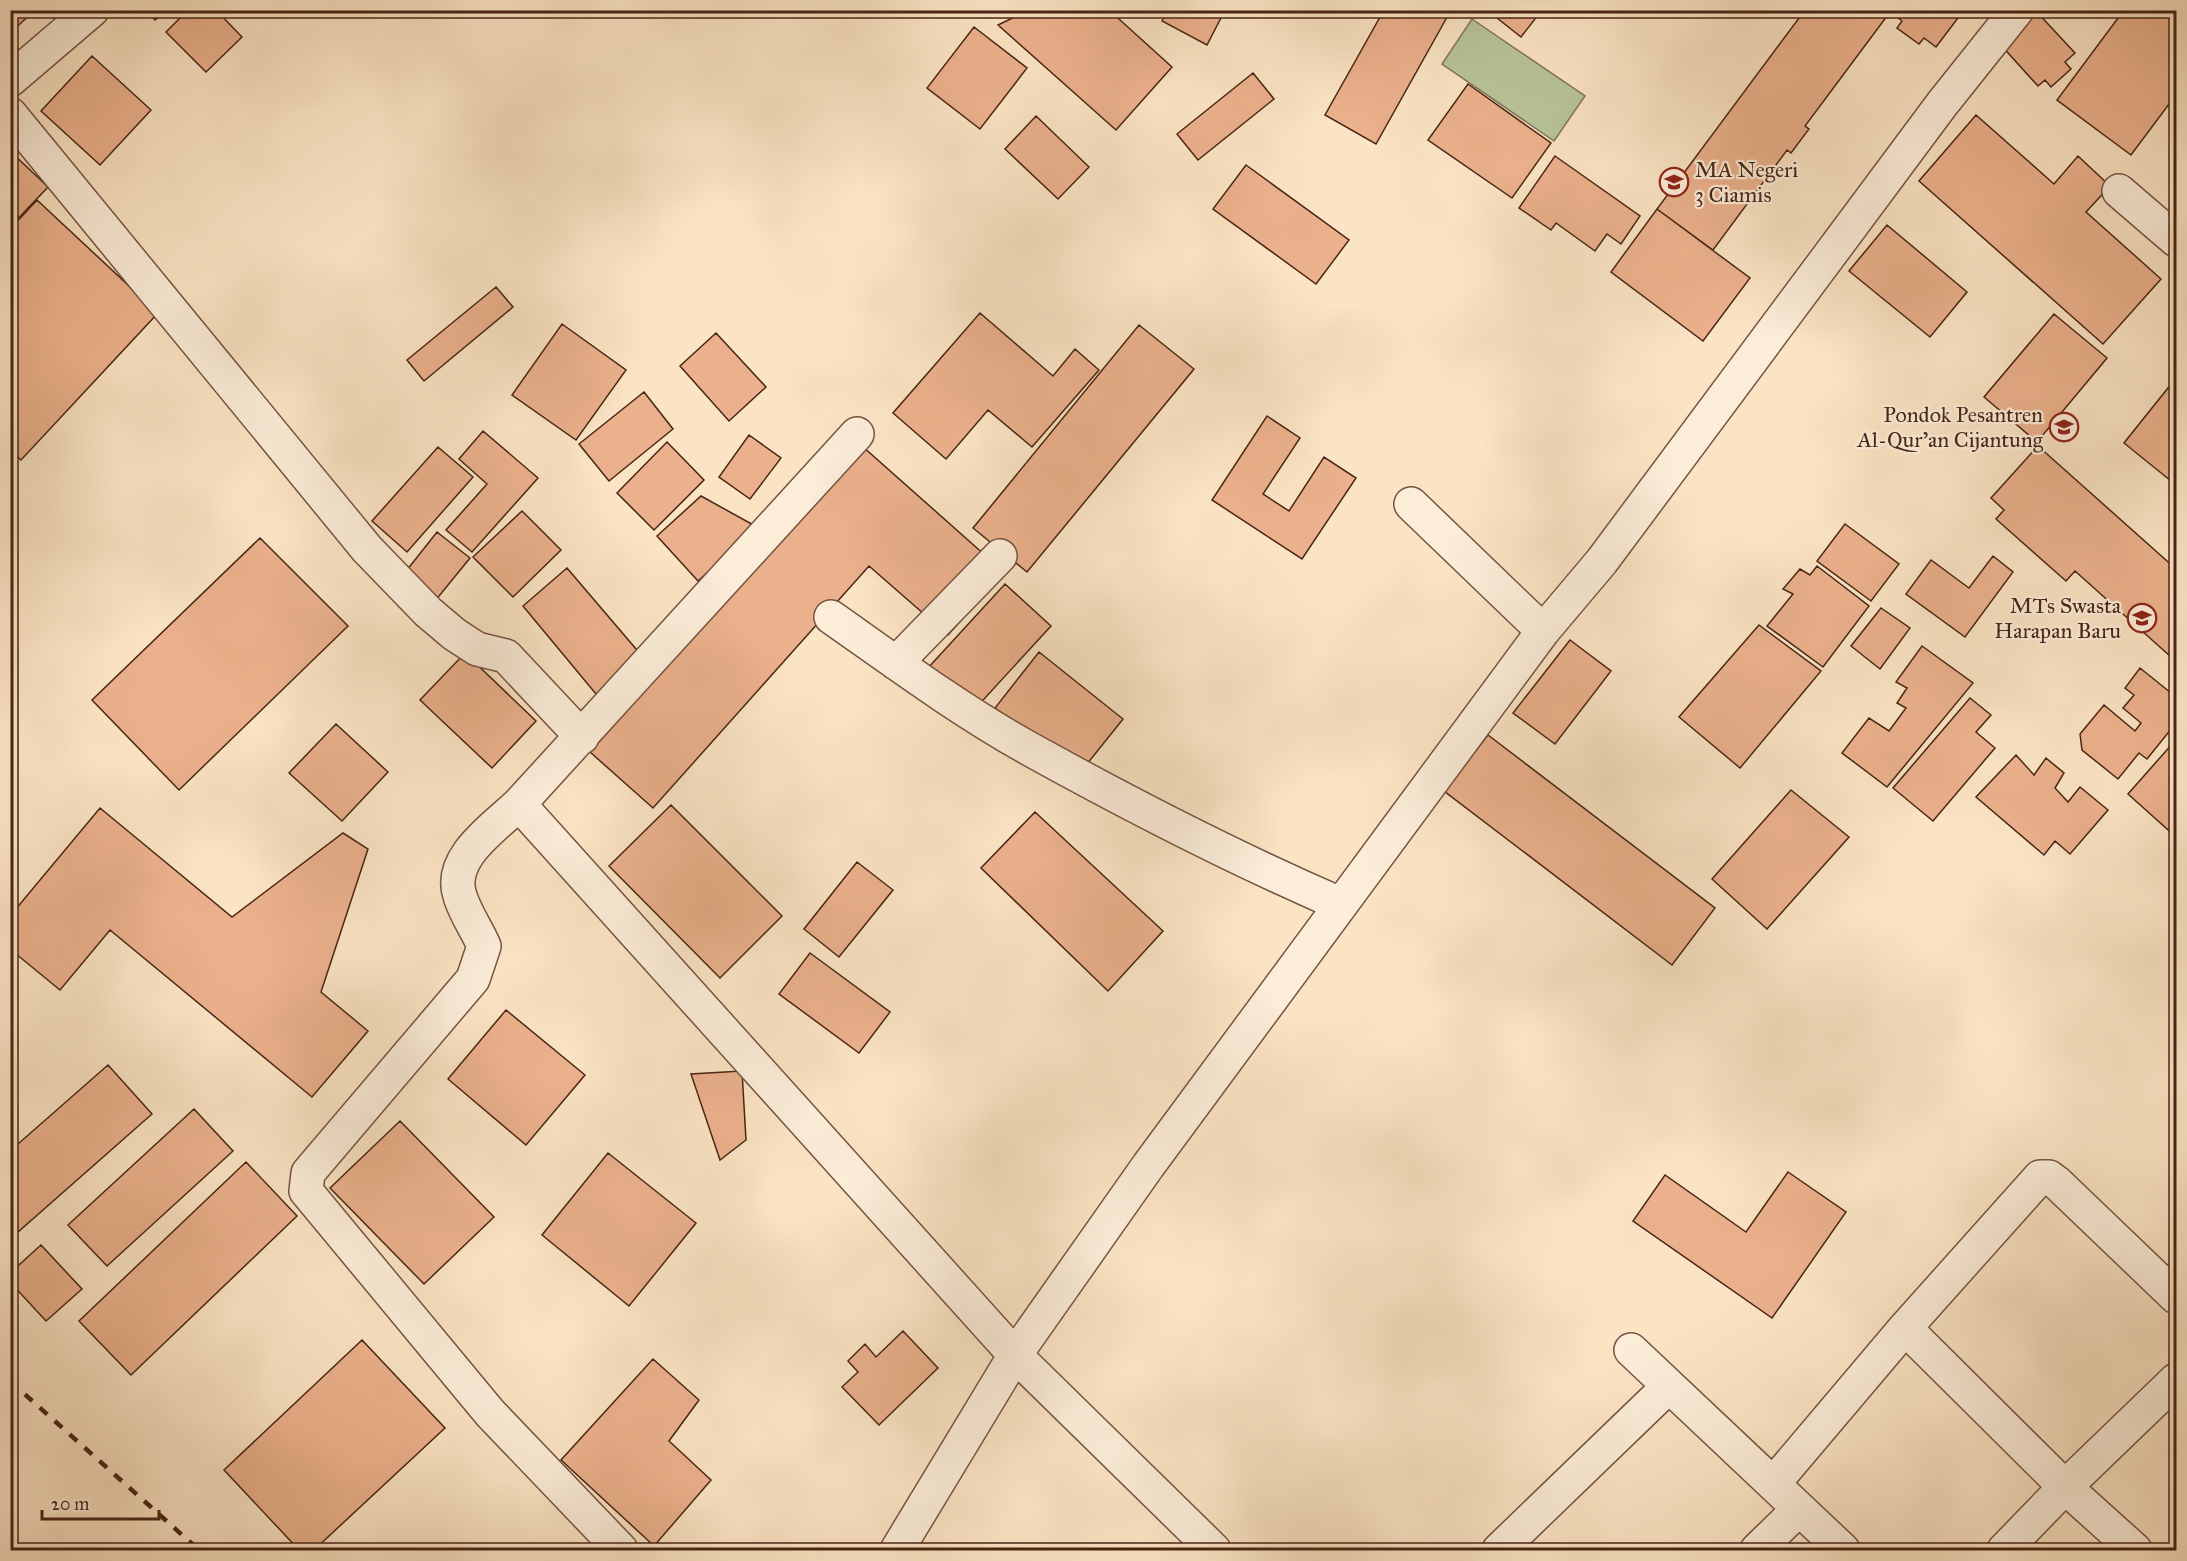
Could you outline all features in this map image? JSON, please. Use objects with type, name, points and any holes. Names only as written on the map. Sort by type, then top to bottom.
[{"type":"street","points":[[10,80],[92,10]]},
{"type":"street","points":[[897,1551],[1015,1355],[1148,1166],[1543,631],[1602,561],[1942,104],[2017,10]]},
{"type":"street","points":[[10,114],[366,549],[428,612],[477,649],[506,656],[582,737]]},
{"type":"street","points":[[2119,191],[2176,240]]},
{"type":"street","points":[[621,1551],[490,1413],[306,1191],[308,1173],[473,979],[484,946],[459,895],[460,864],[478,842],[519,804],[582,737],[857,434]]},
{"type":"street","points":[[1411,504],[1543,631]]},
{"type":"street","points":[[896,663],[1000,556]]},
{"type":"street","points":[[831,617],[896,663],[1026,747],[1276,876],[1340,904]]},
{"type":"street","points":[[519,804],[1015,1355],[1214,1551]]},
{"type":"street","points":[[1773,1484],[1905,1328],[2037,1180],[2044,1176],[2057,1183],[2176,1297]]},
{"type":"street","points":[[1905,1328],[2065,1487],[2135,1551]]},
{"type":"street","points":[[1631,1350],[1843,1551]]},
{"type":"street","points":[[2004,1551],[2065,1487],[2176,1380]]},
{"type":"street","points":[[1499,1551],[1669,1386]]},
{"type":"street","points":[[1757,1551],[1799,1509]]},
{"type":"green space","points":[[1472,19],[1585,96],[1554,141],[1442,64]]},
{"type":"building","points":[[10,10],[35,10],[10,33]]},
{"type":"building","points":[[147,10],[168,10],[155,20]]},
{"type":"building","points":[[188,10],[216,10],[242,37],[206,72],[166,32]]},
{"type":"building","points":[[1029,10],[1109,10],[1172,67],[1116,130],[998,25]]},
{"type":"building","points":[[1168,10],[1225,10],[1207,45],[1162,21]]},
{"type":"building","points":[[1384,10],[1451,10],[1376,144],[1325,115]]},
{"type":"building","points":[[1487,10],[1542,10],[1521,37]]},
{"type":"building","points":[[1805,10],[1898,10],[1895,15],[1890,12],[1805,126],[1809,129],[1791,153],[1787,150],[1713,250],[1657,209]]},
{"type":"building","points":[[1898,10],[1964,10],[1936,47],[1924,38],[1919,44],[1897,28],[1902,21],[1895,15]]},
{"type":"building","points":[[2035,10],[2075,53],[2065,62],[2071,69],[2051,87],[2045,80],[2038,86],[1999,43]]},
{"type":"building","points":[[2124,10],[2176,10],[2176,103],[2172,100],[2131,155],[2057,100]]},
{"type":"building","points":[[974,27],[1027,68],[980,129],[927,88]]},
{"type":"building","points":[[92,56],[151,110],[100,165],[41,111]]},
{"type":"building","points":[[1253,73],[1274,99],[1198,160],[1177,134]]},
{"type":"building","points":[[1468,84],[1551,143],[1512,198],[1428,140]]},
{"type":"building","points":[[1976,115],[2054,184],[2078,156],[2110,186],[2086,212],[2161,279],[2103,344],[1919,181]]},
{"type":"building","points":[[1036,116],[1089,167],[1058,199],[1005,149]]},
{"type":"building","points":[[10,151],[48,187],[10,227]]},
{"type":"building","points":[[1555,156],[1640,216],[1621,244],[1607,234],[1595,251],[1556,223],[1551,230],[1519,208]]},
{"type":"building","points":[[1246,165],[1349,240],[1316,284],[1213,209]]},
{"type":"building","points":[[37,200],[158,313],[21,460],[10,450],[10,229]]},
{"type":"building","points":[[1657,209],[1750,278],[1703,341],[1611,272]]},
{"type":"building","points":[[1887,225],[1967,292],[1930,337],[1849,271]]},
{"type":"building","points":[[496,287],[513,307],[424,381],[407,360]]},
{"type":"building","points":[[980,313],[1053,376],[1075,349],[1099,370],[1032,447],[988,410],[946,459],[893,413]]},
{"type":"building","points":[[2054,314],[2107,358],[2037,442],[1984,397]]},
{"type":"building","points":[[562,324],[626,370],[576,440],[512,395]]},
{"type":"building","points":[[1139,325],[1194,369],[1027,572],[973,528]]},
{"type":"building","points":[[716,333],[766,387],[729,421],[680,366]]},
{"type":"building","points":[[2176,378],[2176,485],[2124,443]]},
{"type":"building","points":[[644,392],[673,429],[609,481],[579,444]]},
{"type":"building","points":[[1267,416],[1300,438],[1263,494],[1289,511],[1324,457],[1356,478],[1302,559],[1212,500]]},
{"type":"building","points":[[483,431],[538,478],[472,552],[446,530],[487,484],[459,459]]},
{"type":"building","points":[[749,435],[781,458],[750,499],[719,477]]},
{"type":"building","points":[[667,442],[704,480],[654,530],[617,493]]},
{"type":"building","points":[[862,446],[1004,572],[948,635],[869,566],[653,808],[590,752]]},
{"type":"building","points":[[2038,446],[2176,569],[2176,651],[2171,657],[2075,571],[2066,581],[1996,519],[2004,510],[1991,498]]},
{"type":"building","points":[[438,447],[473,477],[407,552],[372,521]]},
{"type":"building","points":[[701,496],[757,527],[698,581],[657,536]]},
{"type":"building","points":[[522,511],[561,550],[513,597],[473,557]]},
{"type":"building","points":[[1845,524],[1899,564],[1871,601],[1817,561]]},
{"type":"building","points":[[437,532],[470,558],[435,601],[403,575]]},
{"type":"building","points":[[260,538],[348,626],[179,790],[92,700]]},
{"type":"building","points":[[1993,556],[2013,572],[1965,637],[1906,594],[1931,560],[1969,588]]},
{"type":"building","points":[[1817,566],[1869,606],[1823,667],[1767,626],[1793,594],[1783,589],[1800,569],[1810,575]]},
{"type":"building","points":[[567,568],[642,656],[596,694],[523,606]]},
{"type":"building","points":[[1005,584],[1051,626],[974,710],[928,668]]},
{"type":"building","points":[[1881,608],[1910,628],[1880,669],[1851,646]]},
{"type":"building","points":[[1759,625],[1821,671],[1740,768],[1679,717]]},
{"type":"building","points":[[1570,640],[1611,671],[1555,744],[1513,713]]},
{"type":"building","points":[[1922,646],[1973,683],[1887,787],[1842,753],[1869,718],[1889,731],[1906,708],[1897,703],[1907,688],[1896,682]]},
{"type":"building","points":[[1039,652],[1123,719],[1079,774],[995,708]]},
{"type":"building","points":[[465,653],[536,721],[492,768],[420,700]]},
{"type":"building","points":[[2140,668],[2176,697],[2176,723],[2147,759],[2139,753],[2118,779],[2082,750],[2080,734],[2104,705],[2135,731],[2141,723],[2123,708],[2134,695],[2125,688]]},
{"type":"building","points":[[1970,698],[1991,715],[1976,732],[1995,748],[1933,821],[1893,788]]},
{"type":"building","points":[[336,724],[388,772],[342,821],[289,773]]},
{"type":"building","points":[[1488,735],[1715,908],[1672,965],[1444,791]]},
{"type":"building","points":[[2173,743],[2176,746],[2176,837],[2128,794]]},
{"type":"building","points":[[2016,755],[2034,775],[2046,758],[2064,773],[2055,788],[2068,802],[2080,787],[2108,810],[2070,854],[2055,841],[2044,855],[1976,797]]},
{"type":"building","points":[[1791,790],[1849,837],[1767,929],[1712,879]]},
{"type":"building","points":[[671,805],[782,916],[720,978],[609,866]]},
{"type":"building","points":[[100,808],[232,917],[343,833],[368,849],[321,992],[368,1031],[312,1097],[110,930],[60,990],[10,949],[10,916]]},
{"type":"building","points":[[1035,812],[1163,931],[1108,991],[981,868]]},
{"type":"building","points":[[857,862],[893,890],[839,957],[804,929]]},
{"type":"building","points":[[810,953],[890,1012],[859,1053],[779,994]]},
{"type":"building","points":[[506,1010],[585,1075],[526,1145],[448,1079]]},
{"type":"building","points":[[108,1065],[152,1114],[10,1239],[10,1151]]},
{"type":"building","points":[[742,1071],[746,1140],[720,1160],[691,1074]]},
{"type":"building","points":[[194,1109],[233,1151],[107,1266],[68,1225]]},
{"type":"building","points":[[400,1121],[494,1217],[424,1284],[330,1188]]},
{"type":"building","points":[[608,1153],[696,1223],[629,1306],[542,1235]]},
{"type":"building","points":[[246,1162],[297,1216],[131,1375],[79,1321]]},
{"type":"building","points":[[1788,1172],[1846,1212],[1772,1318],[1633,1221],[1665,1175],[1746,1232]]},
{"type":"building","points":[[41,1245],[82,1289],[46,1321],[10,1282],[10,1273]]},
{"type":"building","points":[[903,1331],[938,1368],[879,1425],[842,1387],[858,1372],[848,1361],[865,1344],[876,1357]]},
{"type":"building","points":[[362,1340],[445,1428],[314,1550],[299,1550],[224,1470]]},
{"type":"building","points":[[653,1359],[699,1400],[669,1441],[711,1480],[654,1546],[561,1460]]},
{"type":"railway","points":[[10,1381],[199,1550]]},
{"type":"place","name":"MA Negeri 3 Ciamis","points":[[1674,182]]},
{"type":"place","name":"Pondok Pesantren Al-Qur'an Cijantung","points":[[2064,427]]},
{"type":"place","name":"MTs Swasta Harapan Baru","points":[[2142,618]]}]
